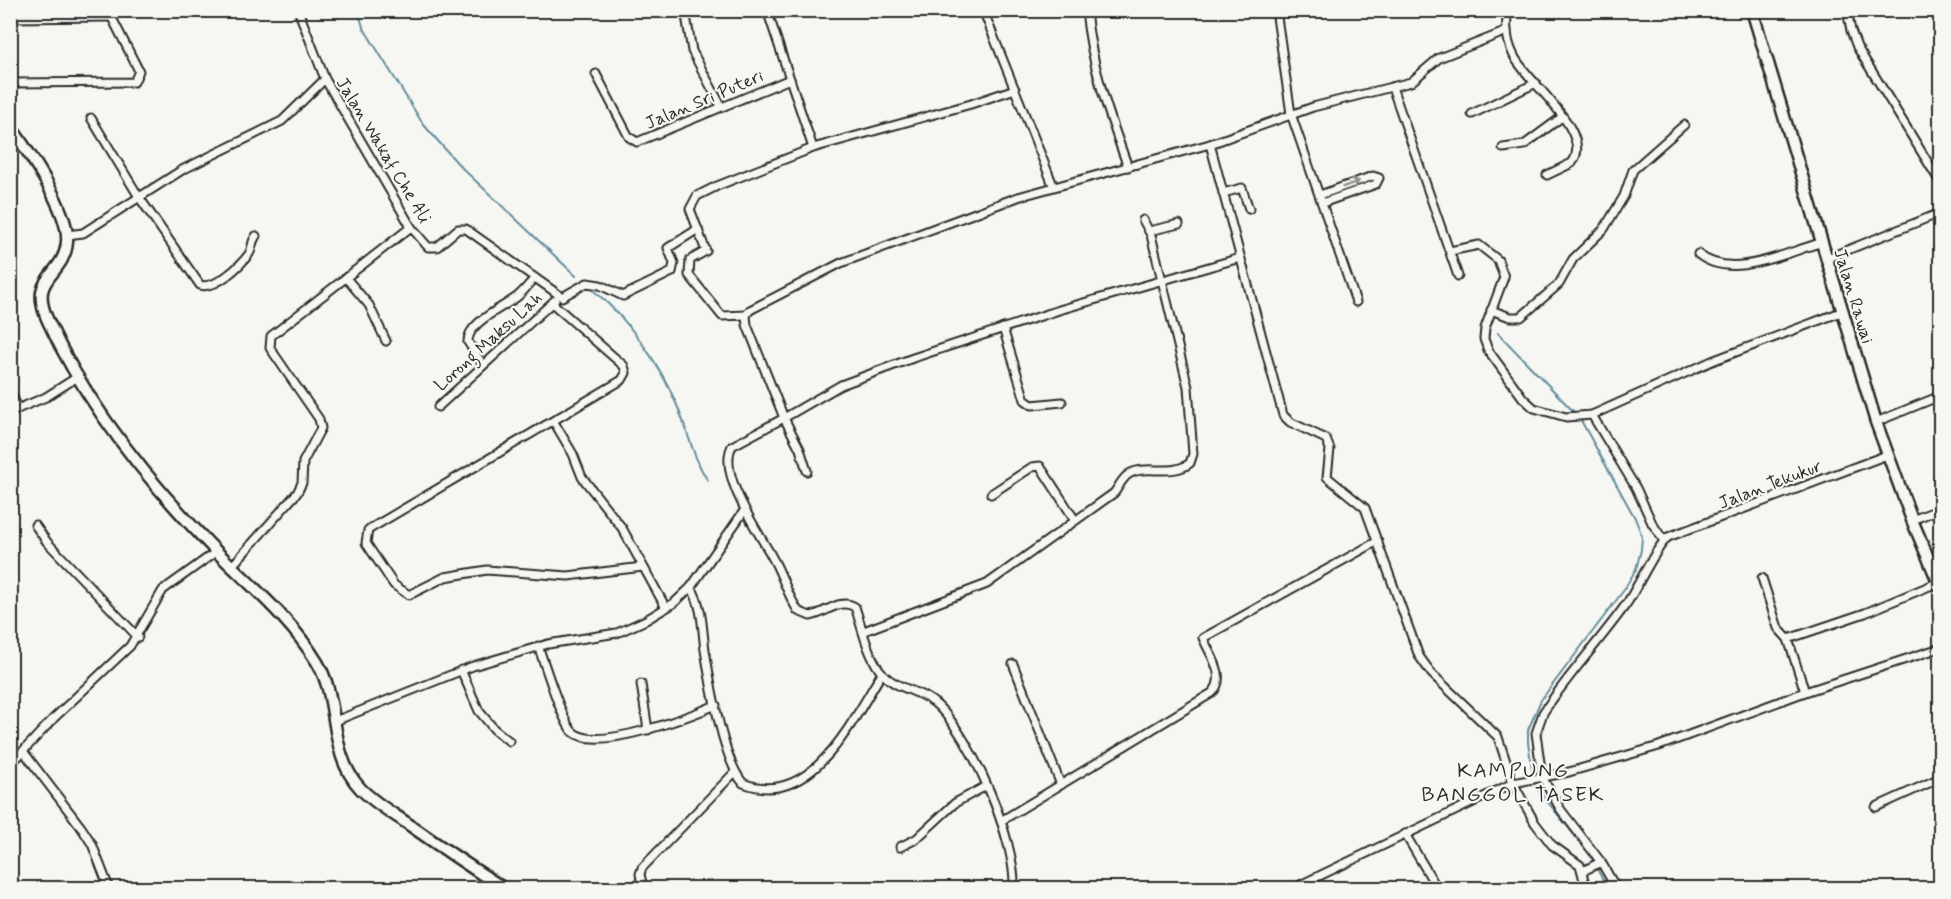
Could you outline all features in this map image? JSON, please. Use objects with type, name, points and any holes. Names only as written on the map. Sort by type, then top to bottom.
[{"type":"street","name":"Jalan Wakaf Che Ali","points":[[298,10],[325,79],[411,227],[431,248],[437,247],[458,229],[466,229],[560,297]]},
{"type":"street","points":[[685,10],[692,51],[721,106]]},
{"type":"street","points":[[767,10],[813,148]]},
{"type":"street","points":[[983,10],[1053,185]]},
{"type":"street","points":[[1086,10],[1088,38],[1103,97],[1128,166]]},
{"type":"street","points":[[1276,10],[1291,114],[1356,302]]},
{"type":"street","points":[[1508,10],[1507,31],[1515,59],[1576,137],[1578,152],[1572,163],[1546,175]]},
{"type":"street","name":"Jalan Rawai","points":[[1752,10],[1820,243],[1876,422],[1912,520],[1940,584]]},
{"type":"street","points":[[1847,10],[1857,47],[1941,182]]},
{"type":"street","points":[[10,18],[110,14],[137,65],[139,76],[129,82],[10,83]]},
{"type":"street","points":[[807,471],[800,449],[784,418],[747,325],[746,315],[750,310],[841,263],[1053,185],[1210,144],[1291,114],[1416,79],[1439,58],[1507,31]]},
{"type":"street","name":"Jalan Sri Puteri","points":[[596,74],[629,137],[637,142],[790,79]]},
{"type":"street","points":[[68,236],[83,233],[182,170],[282,121],[325,79]]},
{"type":"street","points":[[1472,114],[1536,83]]},
{"type":"street","points":[[1392,87],[1458,276]]},
{"type":"street","points":[[746,315],[722,316],[689,275],[690,260],[706,251],[690,209],[697,196],[813,148],[971,104],[1015,89]]},
{"type":"street","points":[[1503,148],[1524,145],[1562,117]]},
{"type":"street","points":[[91,118],[139,197],[200,285],[205,287],[215,283],[234,269],[250,253],[256,236]]},
{"type":"street","points":[[1491,310],[1510,317],[1521,317],[1559,284],[1573,260],[1612,218],[1633,170],[1683,125]]},
{"type":"street","points":[[10,126],[57,203],[68,236],[66,249],[43,287],[41,303],[50,325],[107,423],[139,466],[217,552],[275,609],[316,661],[332,697],[342,762],[360,788],[372,799],[503,888]]},
{"type":"street","points":[[1210,144],[1284,414],[1290,422],[1326,439],[1330,449],[1327,477],[1365,508],[1419,656],[1432,674],[1491,728],[1502,744],[1515,783],[1546,838],[1585,869],[1586,888]]},
{"type":"street","points":[[1320,195],[1374,176],[1379,178],[1376,184],[1322,203]]},
{"type":"street","points":[[1223,193],[1242,188],[1249,209]]},
{"type":"street","points":[[1825,259],[1941,213]]},
{"type":"street","points":[[864,631],[987,584],[1114,493],[1132,472],[1173,470],[1187,466],[1192,459],[1190,396],[1149,231],[1143,220]]},
{"type":"street","points":[[1149,231],[1179,224]]},
{"type":"street","points":[[232,566],[297,493],[302,483],[301,465],[321,428],[319,419],[270,348],[269,340],[411,227]]},
{"type":"street","points":[[560,297],[567,297],[587,283],[600,285],[618,295],[630,295],[672,272],[674,263],[668,248],[698,229]]},
{"type":"street","points":[[1698,254],[1711,263],[1733,266],[1820,243]]},
{"type":"street","points":[[1450,251],[1479,245],[1498,260],[1504,277],[1503,287],[1491,310],[1484,339],[1488,350],[1523,398],[1534,408],[1544,413],[1566,417],[1592,415],[1712,361],[1841,312]]},
{"type":"street","points":[[1014,888],[1014,872],[1001,821],[964,740],[938,706],[927,697],[893,683],[882,673],[855,607],[850,604],[841,604],[810,616],[798,611],[773,559],[744,511],[729,464],[729,452],[732,446],[861,376],[1003,328],[1240,258]]},
{"type":"street","points":[[346,278],[369,305],[386,341]]},
{"type":"street","points":[[483,365],[468,342],[470,332],[487,315],[521,294],[535,278]]},
{"type":"street","name":"Lorong Maksu Lah","points":[[438,407],[560,297]]},
{"type":"street","points":[[552,303],[624,366],[626,372],[622,380],[368,530],[366,543],[394,585],[409,596],[445,577],[487,570],[568,576],[643,567]]},
{"type":"street","points":[[1003,328],[1025,400],[1032,405],[1062,402]]},
{"type":"street","points":[[10,390],[14,410],[46,397],[79,376]]},
{"type":"street","points":[[1876,422],[1941,396]]},
{"type":"street","points":[[1592,415],[1636,488],[1652,523],[1664,541],[1632,594],[1539,721],[1536,733],[1540,777],[1616,888]]},
{"type":"street","points":[[554,422],[573,454],[582,477],[622,528],[666,608]]},
{"type":"street","name":"Jalan Tekukur","points":[[1664,541],[1674,534],[1740,512],[1887,455]]},
{"type":"street","points":[[991,494],[1032,467],[1040,466],[1075,520]]},
{"type":"street","points":[[1912,520],[1941,509]]},
{"type":"street","points":[[335,721],[367,711],[461,670],[538,646],[617,633],[666,608],[691,587],[744,511]]},
{"type":"street","points":[[35,525],[47,542],[138,637]]},
{"type":"street","points":[[1001,821],[1216,689],[1220,676],[1203,638],[1378,542]]},
{"type":"street","points":[[10,765],[138,637],[163,590],[217,552]]},
{"type":"street","points":[[1762,578],[1778,628],[1788,639],[1805,692]]},
{"type":"street","points":[[1788,639],[1940,584]]},
{"type":"street","points":[[691,587],[701,611],[705,650],[716,705],[734,773],[743,783],[768,789],[783,786],[799,779],[826,758],[882,673]]},
{"type":"street","points":[[538,646],[568,726],[574,733],[592,738],[648,730],[716,705]]},
{"type":"street","points":[[1294,888],[1515,783],[1569,772],[1659,746],[1805,692],[1941,648]]},
{"type":"street","points":[[1013,664],[1061,785]]},
{"type":"street","points":[[461,670],[479,711],[494,729],[509,741]]},
{"type":"street","points":[[641,684],[648,730]]},
{"type":"street","points":[[23,751],[92,844],[109,888]]},
{"type":"street","points":[[643,888],[640,874],[642,868],[734,773]]},
{"type":"street","points":[[1876,807],[1941,778]]},
{"type":"street","points":[[900,847],[916,839],[955,803],[986,786]]},
{"type":"street","points":[[1405,834],[1437,888]]},
{"type":"street","points":[[1585,869],[1600,862]]},
{"type":"waterway","points":[[358,10],[363,27],[423,124],[460,166],[576,276]]},
{"type":"waterway","points":[[593,290],[630,327],[651,356],[669,387],[694,453],[708,481]]},
{"type":"waterway","points":[[1498,333],[1575,413]]},
{"type":"waterway","points":[[1579,417],[1635,518],[1642,536],[1641,550],[1636,569],[1624,590],[1541,700],[1528,730],[1528,743],[1535,786],[1590,855],[1607,888]]},
{"type":"district","name":"KAMPUNG BANGGOL TASEK","points":[[1513,782]]}]
